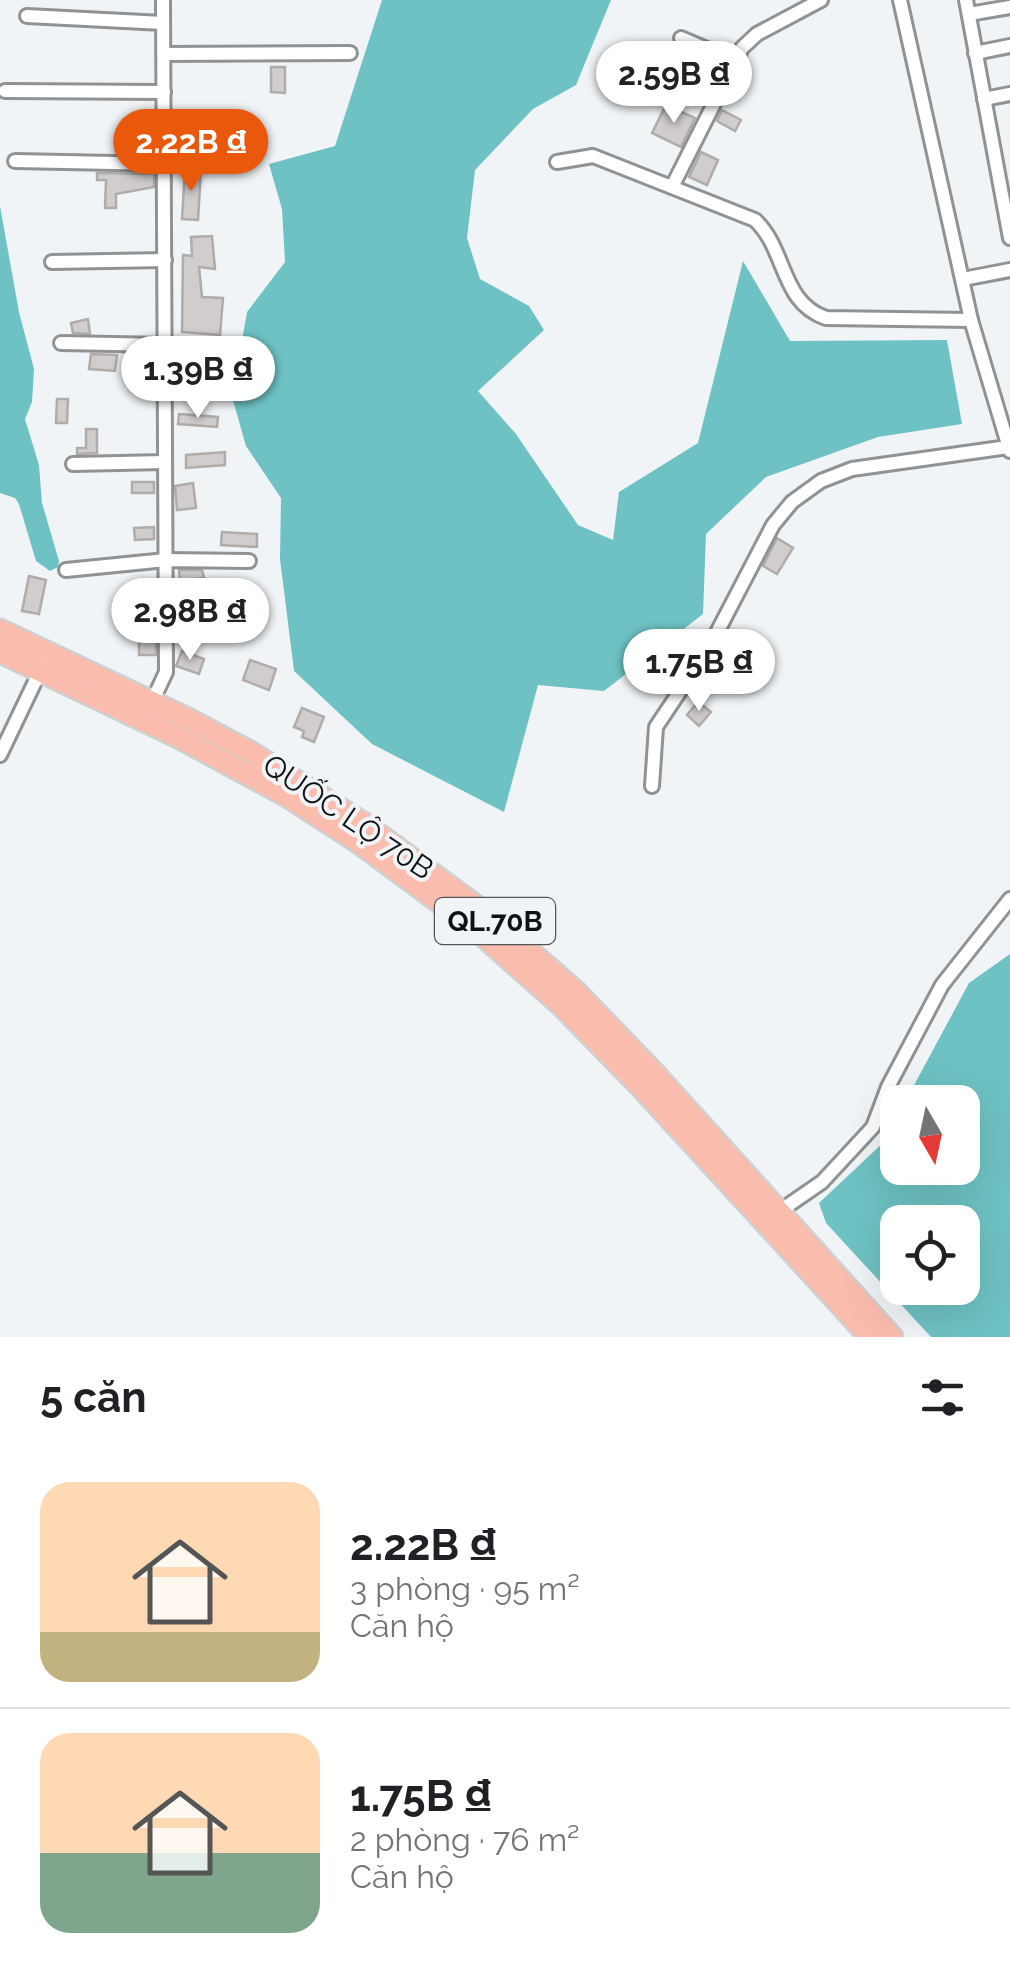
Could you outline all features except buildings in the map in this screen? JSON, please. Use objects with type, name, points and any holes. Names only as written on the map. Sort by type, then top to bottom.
[{"type":"main road","name":"QUỐC LỘ 70B","points":[[0,630],[39,660],[286,796],[358,842],[474,927],[649,1081],[780,1211],[892,1337]]},
{"type":"main road","name":"QUỐC LỘ 70B","points":[[0,652],[39,660],[152,702],[301,782],[487,914],[576,992],[870,1337]]},
{"type":"street","points":[[152,702],[166,672],[163,0]]},
{"type":"street","points":[[672,188],[742,48],[756,34],[822,0]]},
{"type":"street","points":[[652,786],[656,726],[710,646],[773,525],[792,502],[821,481],[852,469],[1008,441],[971,320],[900,0]]},
{"type":"street","points":[[1010,7],[968,7],[1010,238]]},
{"type":"street","points":[[26,16],[164,22]]},
{"type":"street","points":[[681,38],[735,61]]},
{"type":"street","points":[[975,53],[1010,46]]},
{"type":"street","points":[[164,54],[350,52]]},
{"type":"street","points":[[5,91],[164,92]]},
{"type":"street","points":[[984,100],[1010,94]]},
{"type":"street","points":[[557,162],[593,156],[755,220],[770,238],[800,304],[812,313],[826,318],[971,320]]},
{"type":"street","points":[[15,161],[164,164]]},
{"type":"street","points":[[52,262],[164,260]]},
{"type":"street","points":[[963,279],[1010,270]]},
{"type":"street","points":[[62,344],[165,345]]},
{"type":"street","points":[[73,464],[165,462]]},
{"type":"street","points":[[66,570],[166,560],[249,561]]},
{"type":"street","points":[[0,755],[39,660]]},
{"type":"street","points":[[780,1211],[822,1182],[872,1127],[888,1087],[942,985],[1010,899]]},
{"type":"water","points":[[382,0],[611,0],[576,85],[533,109],[475,170],[467,238],[480,279],[529,306],[544,330],[478,391],[516,434],[578,525],[613,540],[619,492],[698,443],[743,261],[790,341],[947,340],[962,424],[878,437],[766,477],[706,534],[703,614],[604,691],[538,685],[504,812],[372,744],[294,671],[280,559],[281,498],[246,446],[232,397],[247,312],[285,262],[282,209],[269,164],[335,146]]},
{"type":"water","points":[[0,206],[19,312],[34,369],[32,402],[25,419],[39,465],[42,503],[59,561],[58,567],[50,571],[36,561],[19,504],[15,498],[0,493]]},
{"type":"water","points":[[1010,954],[1010,1337],[931,1337],[902,1305],[980,1305],[980,1205],[880,1205],[880,1282],[826,1223],[819,1203],[880,1146],[880,1185],[980,1185],[980,1085],[914,1085],[969,983]]}]
